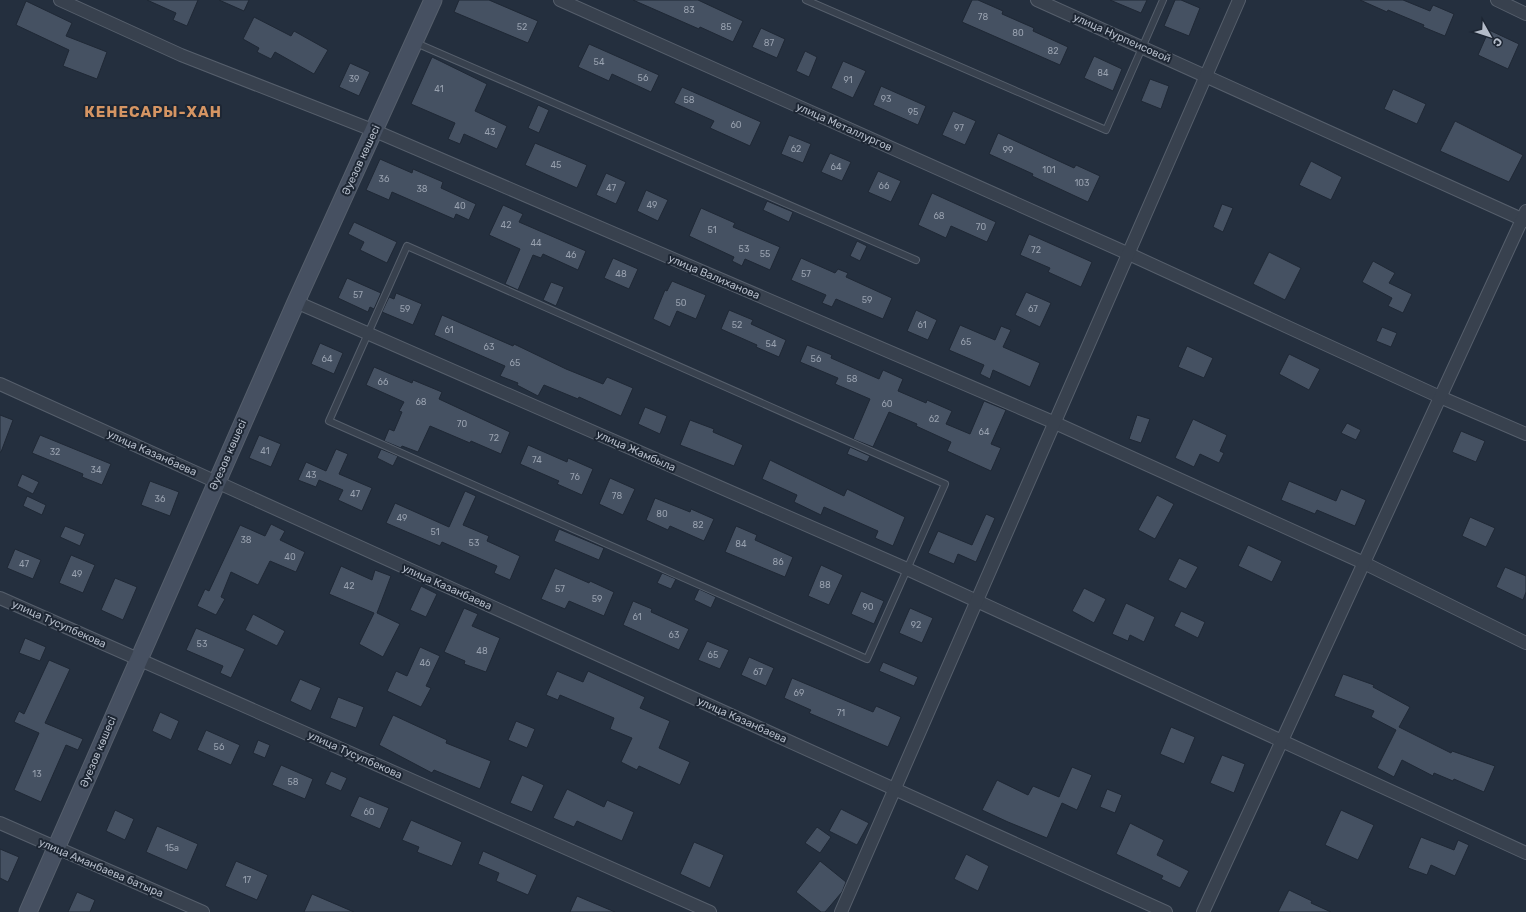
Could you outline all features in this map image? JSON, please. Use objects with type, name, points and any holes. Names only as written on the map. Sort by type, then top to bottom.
[{"type":"main road","name":"Әуезов көшесі","points":[[28,912],[216,482],[296,302],[375,132],[433,0]]},
{"type":"street","name":"улица Валиханова","points":[[60,0],[182,54],[375,132],[1054,422],[1364,563],[1526,643]]},
{"type":"street","name":"улица Металлургов","points":[[560,0],[1129,254],[1440,398],[1526,434]]},
{"type":"street","name":"улица Нурпеисовой","points":[[1037,0],[1525,217]]},
{"type":"street","points":[[841,912],[1239,0]]},
{"type":"street","points":[[1497,0],[1526,14]]},
{"type":"street","points":[[1203,912],[1525,217]]},
{"type":"street","name":"улица Жамбыла","points":[[296,302],[907,569],[1526,853]]},
{"type":"street","name":"улица Казанбаева","points":[[0,384],[1166,912]]},
{"type":"street","name":"улица Тусупбекова","points":[[0,598],[139,658],[710,912]]},
{"type":"street","name":"улица Аманбаева батыра","points":[[0,824],[203,912]]},
{"type":"lane","points":[[806,0],[1106,130],[1163,0]]},
{"type":"lane","points":[[414,42],[916,260]]},
{"type":"lane","points":[[407,246],[945,484],[867,659],[329,421],[368,333],[407,246]]},
{"type":"building","points":[[147,0],[198,0],[187,26],[173,20],[176,13]]},
{"type":"building","points":[[219,0],[249,0],[244,11]]},
{"type":"building","points":[[459,0],[489,0],[538,21],[528,43],[454,12]]},
{"type":"building","points":[[633,0],[698,0],[743,21],[733,42]]},
{"type":"building","points":[[972,0],[978,0],[1003,11],[1002,14],[1034,28],[1033,31],[1068,47],[1060,65],[962,22]]},
{"type":"building","points":[[1110,0],[1147,0],[1141,13]]},
{"type":"building","points":[[1175,0],[1181,0],[1200,8],[1189,36],[1164,26]]},
{"type":"building","points":[[1360,0],[1403,0],[1430,11],[1433,5],[1454,14],[1445,36],[1423,27],[1424,25],[1388,10],[1387,12]]},
{"type":"building","points":[[26,1],[72,23],[66,36],[107,52],[97,79],[63,66],[69,50],[16,25]]},
{"type":"building","points":[[254,17],[291,36],[294,31],[328,50],[314,74],[275,52],[271,59],[257,52],[259,48],[243,39]]},
{"type":"building","points":[[761,28],[785,39],[777,58],[752,47]]},
{"type":"building","points":[[1489,30],[1519,44],[1508,69],[1478,55]]},
{"type":"building","points":[[589,44],[659,75],[651,92],[612,74],[609,81],[578,67]]},
{"type":"building","points":[[805,51],[817,57],[809,77],[796,71]]},
{"type":"building","points":[[1094,56],[1122,69],[1113,91],[1084,78]]},
{"type":"building","points":[[432,57],[487,84],[475,111],[507,126],[497,149],[464,134],[460,144],[448,139],[455,123],[411,104]]},
{"type":"building","points":[[843,61],[866,71],[853,98],[831,88]]},
{"type":"building","points":[[350,63],[370,72],[359,96],[339,87]]},
{"type":"building","points":[[1150,79],[1169,86],[1161,109],[1141,101]]},
{"type":"building","points":[[881,86],[926,106],[918,125],[873,105]]},
{"type":"building","points":[[682,87],[761,122],[750,146],[710,128],[714,121],[674,103]]},
{"type":"building","points":[[1393,89],[1426,104],[1417,124],[1384,109]]},
{"type":"building","points":[[538,105],[549,110],[539,133],[528,128]]},
{"type":"building","points":[[953,111],[976,121],[965,145],[942,135]]},
{"type":"building","points":[[1455,121],[1523,155],[1509,182],[1440,151]]},
{"type":"building","points":[[998,133],[1074,168],[1076,165],[1100,176],[1088,202],[989,154]]},
{"type":"building","points":[[789,135],[811,144],[803,163],[781,154]]},
{"type":"building","points":[[535,143],[587,165],[577,188],[525,165]]},
{"type":"building","points":[[830,153],[851,162],[842,181],[821,172]]},
{"type":"building","points":[[380,159],[412,173],[413,169],[443,182],[441,188],[476,204],[469,220],[456,214],[454,219],[392,192],[389,200],[366,190]]},
{"type":"building","points":[[1311,161],[1342,177],[1331,200],[1299,185]]},
{"type":"building","points":[[878,171],[901,181],[891,202],[868,192]]},
{"type":"building","points":[[606,173],[626,182],[616,204],[596,195]]},
{"type":"building","points":[[646,190],[668,200],[658,221],[637,211]]},
{"type":"building","points":[[932,193],[996,222],[987,242],[951,226],[946,238],[918,225]]},
{"type":"building","points":[[767,201],[793,212],[789,222],[763,210]]},
{"type":"building","points":[[1222,204],[1233,208],[1223,232],[1213,227]]},
{"type":"building","points":[[503,205],[523,214],[519,222],[586,251],[578,270],[543,254],[541,258],[533,255],[518,290],[505,284],[520,249],[489,235]]},
{"type":"building","points":[[701,208],[735,223],[733,227],[780,247],[770,270],[745,259],[742,266],[732,261],[734,257],[689,236]]},
{"type":"building","points":[[354,222],[397,242],[387,263],[360,250],[364,242],[348,234]]},
{"type":"building","points":[[1029,234],[1092,262],[1081,287],[1048,272],[1050,268],[1020,255]]},
{"type":"building","points":[[857,241],[867,246],[860,261],[850,256]]},
{"type":"building","points":[[1269,252],[1301,268],[1285,300],[1253,284]]},
{"type":"building","points":[[613,258],[638,269],[629,289],[604,278]]},
{"type":"building","points":[[801,258],[835,273],[838,269],[848,273],[846,277],[892,298],[883,319],[836,299],[832,307],[822,303],[826,295],[791,280]]},
{"type":"building","points":[[1373,261],[1395,273],[1389,283],[1412,294],[1403,313],[1388,306],[1392,298],[1362,282]]},
{"type":"building","points":[[347,278],[381,293],[374,309],[370,307],[368,312],[338,298]]},
{"type":"building","points":[[672,281],[706,295],[696,319],[677,311],[670,327],[653,319],[665,290],[667,291]]},
{"type":"building","points":[[551,282],[564,287],[556,306],[543,300]]},
{"type":"building","points":[[1026,292],[1051,303],[1040,327],[1015,315]]},
{"type":"building","points":[[396,293],[422,304],[413,325],[382,312],[389,297],[394,299]]},
{"type":"building","points":[[729,310],[753,320],[751,324],[786,340],[779,357],[756,347],[757,345],[721,329]]},
{"type":"building","points":[[916,310],[937,320],[928,340],[907,331]]},
{"type":"building","points":[[442,315],[513,346],[514,344],[566,369],[603,384],[607,377],[633,388],[621,416],[579,397],[578,399],[544,385],[538,396],[517,385],[518,383],[500,376],[505,366],[434,335]]},
{"type":"building","points":[[960,325],[995,340],[1001,326],[1011,330],[1003,347],[1040,363],[1030,387],[993,370],[990,379],[980,374],[984,365],[949,350]]},
{"type":"building","points":[[1382,327],[1397,333],[1391,347],[1376,341]]},
{"type":"building","points":[[320,343],[343,353],[334,374],[311,364]]},
{"type":"building","points":[[807,345],[832,355],[831,358],[879,379],[883,370],[903,379],[898,391],[926,403],[927,400],[952,411],[946,424],[970,434],[984,401],[1006,410],[991,444],[1001,448],[991,471],[947,451],[951,442],[916,426],[917,424],[889,412],[873,447],[853,439],[870,399],[835,384],[838,378],[800,362]]},
{"type":"building","points":[[1187,346],[1213,358],[1204,378],[1178,367]]},
{"type":"building","points":[[1289,354],[1320,369],[1309,390],[1279,374]]},
{"type":"building","points":[[374,367],[412,383],[413,380],[442,392],[439,399],[510,432],[501,454],[430,426],[418,452],[402,446],[401,448],[384,441],[389,429],[394,431],[402,412],[399,411],[404,402],[366,385]]},
{"type":"building","points":[[645,407],[667,416],[660,434],[638,424]]},
{"type":"building","points":[[0,415],[13,420],[1,452],[0,452]]},
{"type":"building","points":[[1137,415],[1150,419],[1141,443],[1129,439]]},
{"type":"building","points":[[1193,419],[1227,435],[1220,451],[1224,453],[1219,463],[1200,454],[1194,467],[1175,458]]},
{"type":"building","points":[[690,420],[714,429],[713,432],[743,445],[734,466],[680,445]]},
{"type":"building","points":[[1347,423],[1361,430],[1356,440],[1341,433]]},
{"type":"building","points":[[1461,431],[1485,441],[1476,462],[1452,452]]},
{"type":"building","points":[[40,435],[111,464],[102,485],[82,477],[83,474],[32,453]]},
{"type":"building","points":[[259,435],[281,444],[271,467],[249,458]]},
{"type":"building","points":[[528,445],[567,462],[568,458],[593,469],[582,495],[557,484],[559,481],[520,464]]},
{"type":"building","points":[[850,447],[870,456],[867,462],[847,454]]},
{"type":"building","points":[[336,449],[348,454],[339,474],[372,488],[362,511],[338,500],[343,490],[319,480],[316,487],[298,480],[306,462],[326,471]]},
{"type":"building","points":[[381,449],[398,456],[393,466],[377,458]]},
{"type":"building","points":[[770,460],[844,496],[847,489],[905,517],[893,546],[875,538],[878,531],[824,507],[821,515],[794,502],[797,495],[762,479]]},
{"type":"building","points":[[22,474],[39,482],[33,494],[17,486]]},
{"type":"building","points":[[610,478],[635,489],[623,515],[599,504]]},
{"type":"building","points":[[150,481],[179,492],[170,516],[141,505]]},
{"type":"building","points":[[1289,481],[1336,501],[1341,489],[1366,500],[1355,526],[1317,510],[1315,514],[1281,500]]},
{"type":"building","points":[[465,491],[476,496],[463,525],[489,536],[487,541],[520,556],[510,580],[494,573],[497,566],[442,542],[440,546],[386,523],[395,503],[449,527]]},
{"type":"building","points":[[1157,495],[1174,504],[1155,539],[1138,530]]},
{"type":"building","points":[[27,496],[46,505],[42,515],[23,506]]},
{"type":"building","points":[[655,498],[690,512],[691,509],[714,519],[704,541],[670,526],[668,530],[646,520]]},
{"type":"building","points":[[986,514],[995,518],[976,562],[958,554],[954,564],[928,553],[938,531],[972,545]]},
{"type":"building","points":[[1470,517],[1495,528],[1486,547],[1462,536]]},
{"type":"building","points":[[271,524],[285,531],[280,540],[305,552],[296,572],[270,561],[258,585],[231,572],[221,597],[225,599],[216,615],[197,606],[205,589],[209,591],[240,525],[265,536]]},
{"type":"building","points":[[65,526],[85,534],[80,546],[60,537]]},
{"type":"building","points":[[736,526],[757,535],[755,540],[793,557],[785,577],[725,552]]},
{"type":"building","points":[[559,529],[604,548],[599,560],[554,541]]},
{"type":"building","points":[[1248,545],[1282,561],[1272,582],[1238,566]]},
{"type":"building","points":[[15,549],[41,560],[33,579],[7,568]]},
{"type":"building","points":[[71,555],[95,565],[83,593],[59,583]]},
{"type":"building","points":[[1179,558],[1198,567],[1186,589],[1168,580]]},
{"type":"building","points":[[821,565],[843,575],[829,605],[808,596]]},
{"type":"building","points":[[341,566],[372,580],[375,570],[391,576],[377,613],[400,624],[383,657],[359,644],[374,613],[329,594]]},
{"type":"building","points":[[1505,567],[1526,576],[1526,592],[1523,600],[1496,587]]},
{"type":"building","points":[[555,568],[614,592],[604,616],[569,601],[565,609],[541,599]]},
{"type":"building","points":[[662,573],[676,579],[671,589],[657,583]]},
{"type":"building","points":[[115,578],[137,587],[123,620],[101,610]]},
{"type":"building","points":[[421,586],[437,594],[426,617],[410,610]]},
{"type":"building","points":[[1084,588],[1106,599],[1094,623],[1072,611]]},
{"type":"building","points":[[699,589],[716,597],[711,608],[694,600]]},
{"type":"building","points":[[861,591],[884,601],[874,624],[851,614]]},
{"type":"building","points":[[633,601],[652,609],[651,612],[689,629],[679,650],[623,625]]},
{"type":"building","points":[[1126,603],[1155,617],[1144,642],[1130,635],[1128,641],[1112,634]]},
{"type":"building","points":[[464,608],[478,614],[472,626],[500,638],[486,672],[464,664],[465,661],[444,652]]},
{"type":"building","points":[[910,608],[933,618],[922,643],[899,633]]},
{"type":"building","points":[[1181,611],[1205,622],[1198,638],[1174,626]]},
{"type":"building","points":[[253,614],[285,631],[277,646],[245,630]]},
{"type":"building","points":[[196,628],[245,649],[231,678],[220,673],[223,666],[186,650]]},
{"type":"building","points":[[25,638],[46,647],[40,661],[19,653]]},
{"type":"building","points":[[707,641],[729,650],[720,669],[698,660]]},
{"type":"building","points":[[420,647],[440,656],[426,686],[431,688],[421,707],[387,691],[396,671],[407,676]]},
{"type":"building","points":[[749,657],[774,668],[766,686],[741,675]]},
{"type":"building","points":[[49,660],[70,669],[45,723],[83,739],[78,750],[66,745],[41,802],[14,790],[39,733],[14,722],[19,711],[24,714]]},
{"type":"building","points":[[883,662],[918,677],[914,686],[879,671]]},
{"type":"building","points":[[557,671],[583,682],[588,671],[645,697],[640,708],[670,721],[659,748],[690,762],[680,785],[639,766],[637,770],[621,762],[632,738],[610,729],[614,718],[560,695],[558,700],[546,695]]},
{"type":"building","points":[[1343,674],[1374,685],[1373,687],[1410,707],[1399,727],[1451,753],[1452,751],[1495,766],[1484,792],[1454,779],[1453,781],[1434,773],[1433,776],[1402,760],[1394,777],[1377,768],[1396,730],[1371,717],[1374,711],[1334,696]]},
{"type":"building","points":[[792,678],[873,712],[876,706],[901,717],[888,747],[809,713],[811,710],[784,698]]},
{"type":"building","points":[[300,679],[321,688],[311,711],[290,701]]},
{"type":"building","points":[[338,697],[364,707],[356,728],[330,718]]},
{"type":"building","points":[[160,712],[179,721],[171,740],[152,731]]},
{"type":"building","points":[[393,715],[447,740],[446,743],[491,761],[480,789],[434,770],[432,773],[379,745]]},
{"type":"building","points":[[516,721],[535,729],[527,748],[508,740]]},
{"type":"building","points":[[1171,727],[1195,737],[1184,764],[1160,754]]},
{"type":"building","points":[[206,730],[240,745],[231,765],[197,750]]},
{"type":"building","points":[[258,740],[270,745],[265,758],[253,753]]},
{"type":"building","points":[[1222,755],[1245,764],[1234,793],[1210,783]]},
{"type":"building","points":[[281,765],[313,779],[305,799],[272,785]]},
{"type":"building","points":[[1072,767],[1092,775],[1077,810],[1062,803],[1047,838],[982,810],[997,780],[1028,795],[1033,786],[1059,797]]},
{"type":"building","points":[[331,771],[347,778],[341,791],[325,784]]},
{"type":"building","points":[[522,775],[544,785],[532,812],[510,803]]},
{"type":"building","points":[[567,789],[604,807],[607,800],[634,812],[622,841],[577,821],[574,827],[553,818]]},
{"type":"building","points":[[1107,789],[1122,795],[1115,813],[1100,807]]},
{"type":"building","points":[[359,796],[389,808],[380,829],[350,816]]},
{"type":"building","points":[[841,809],[869,823],[857,845],[829,831]]},
{"type":"building","points":[[115,810],[134,819],[125,840],[106,831]]},
{"type":"building","points":[[1341,810],[1374,825],[1358,860],[1325,845]]},
{"type":"building","points":[[411,820],[462,842],[452,866],[417,852],[419,847],[402,840]]},
{"type":"building","points":[[1130,823],[1164,840],[1157,855],[1189,871],[1180,888],[1161,879],[1163,876],[1116,854]]},
{"type":"building","points":[[157,826],[198,844],[187,870],[146,852]]},
{"type":"building","points":[[817,827],[831,837],[820,853],[805,843]]},
{"type":"building","points":[[1421,837],[1454,850],[1458,840],[1469,845],[1455,876],[1431,865],[1427,875],[1408,868]]},
{"type":"building","points":[[694,842],[724,855],[710,888],[680,874]]},
{"type":"building","points":[[0,849],[19,857],[8,882],[0,878]]},
{"type":"building","points":[[483,851],[537,875],[528,895],[496,881],[499,873],[478,864]]},
{"type":"building","points":[[966,854],[989,866],[978,891],[954,879]]},
{"type":"building","points":[[236,861],[268,875],[257,900],[225,886]]},
{"type":"building","points":[[820,861],[846,882],[842,892],[825,912],[821,912],[796,892]]},
{"type":"building","points":[[1289,890],[1312,901],[1311,903],[1331,912],[1278,912]]},
{"type":"building","points":[[77,892],[95,900],[90,912],[68,912]]},
{"type":"building","points":[[312,894],[354,912],[304,912]]},
{"type":"building","points":[[577,896],[615,912],[570,912]]},
{"type":"district","name":"КЕНЕСАРЫ-ХАН","points":[[153,112]]}]
